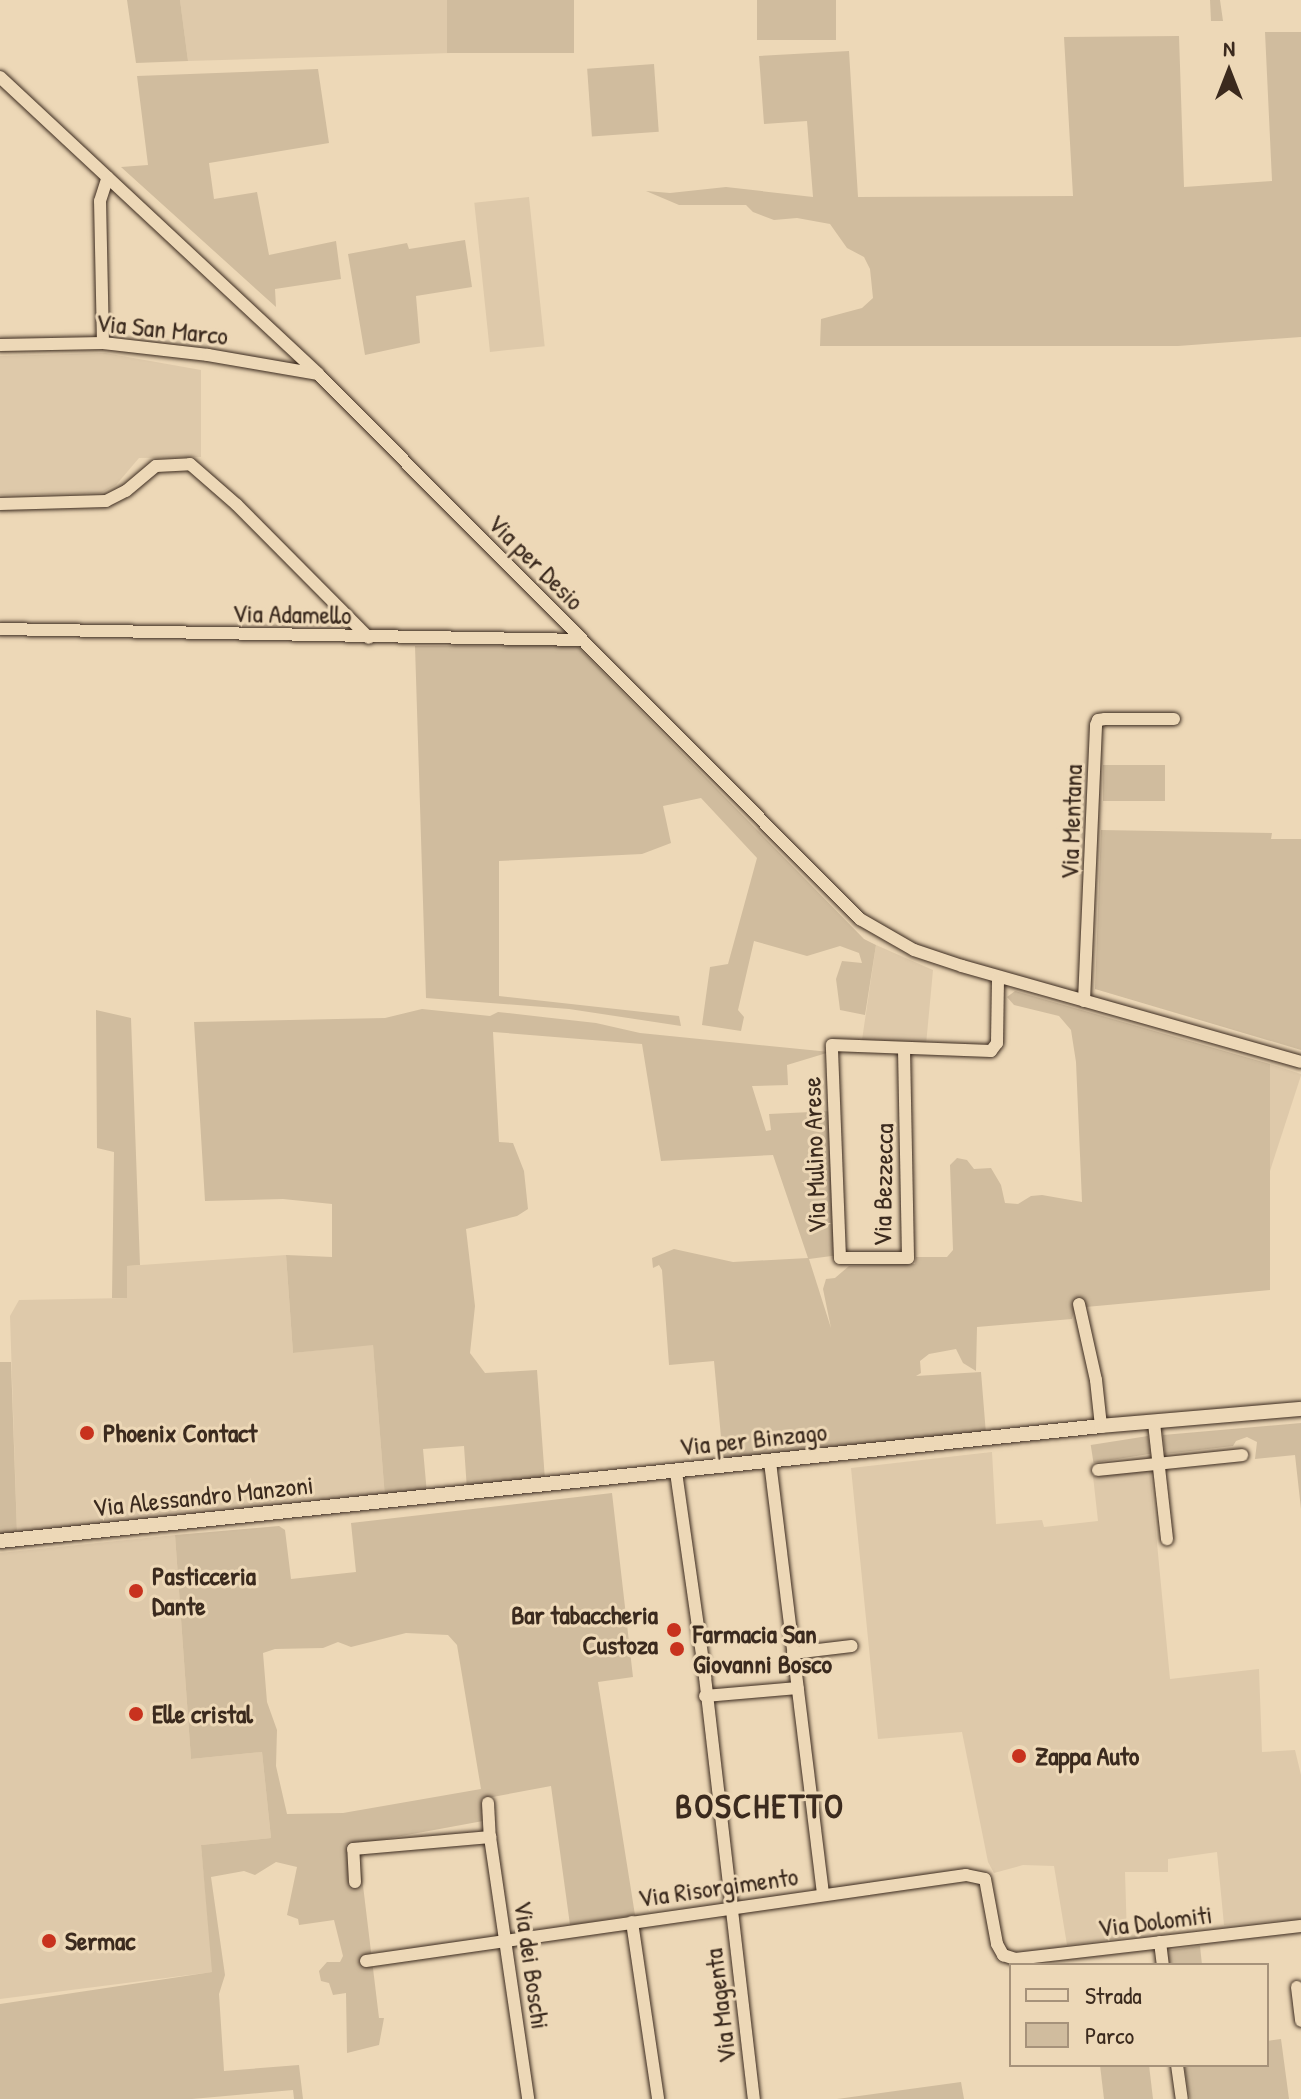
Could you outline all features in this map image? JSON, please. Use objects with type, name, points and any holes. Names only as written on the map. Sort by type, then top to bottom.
[{"type":"main road","name":"Via per Binzago","points":[[410,1500],[1101,1426],[1301,1409]]},
{"type":"main road","name":"Via Alessandro Manzoni","points":[[0,1541],[410,1500]]},
{"type":"street","name":"Via per Desio","points":[[0,77],[318,374],[860,919],[914,950],[1236,1044]]},
{"type":"street","points":[[103,343],[100,201],[108,177]]},
{"type":"street","name":"Via San Marco","points":[[0,345],[103,343],[208,355],[318,374]]},
{"type":"street","points":[[0,504],[106,501],[126,491],[156,466],[190,464],[237,505],[369,638]]},
{"type":"street","name":"Via Adamello","points":[[0,629],[582,640]]},
{"type":"street","name":"Via Mentana","points":[[1084,1001],[1096,725],[1098,720],[1105,719],[1174,719]]},
{"type":"street","name":"Via Mulino Arese","points":[[840,1258],[832,1045],[904,1049],[996,1048],[998,977]]},
{"type":"street","points":[[1236,1044],[1301,1062]]},
{"type":"street","points":[[1236,1044],[1269,1061],[1301,1070]]},
{"type":"street","name":"Via Bezzecca","points":[[840,1258],[908,1258],[904,1049]]},
{"type":"street","points":[[1079,1304],[1094,1369],[1101,1426]]},
{"type":"street","points":[[1154,1423],[1167,1539]]},
{"type":"street","points":[[1098,1470],[1242,1455]]},
{"type":"street","points":[[770,1462],[823,1894]]},
{"type":"street","name":"Via Magenta","points":[[676,1472],[754,2099]]},
{"type":"street","points":[[793,1653],[852,1646]]},
{"type":"street","points":[[705,1696],[798,1688]]},
{"type":"street","name":"Via dei Boschi","points":[[488,1803],[490,1837],[528,2099]]},
{"type":"street","points":[[355,1882],[353,1849],[490,1837]]},
{"type":"street","name":"Via Risorgimento","points":[[366,1961],[823,1894],[976,1875],[985,1879],[997,1944],[1003,1955],[1015,1959]]},
{"type":"street","points":[[632,1922],[658,2099]]},
{"type":"street","name":"Via Dolomiti","points":[[1015,1959],[1301,1926]]},
{"type":"street","points":[[1160,1942],[1163,1963]]},
{"type":"street","points":[[1297,1987],[1301,2021]]},
{"type":"street","points":[[1177,2067],[1182,2099]]},
{"type":"shaded area","points":[[180,0],[447,0],[451,53],[188,61]]},
{"type":"shaded area","points":[[529,197],[545,346],[490,352],[474,203]]},
{"type":"shaded area","points":[[105,353],[201,370],[201,457],[139,458],[116,485],[101,493],[0,495],[0,356]]},
{"type":"shaded area","points":[[876,945],[933,970],[926,1045],[862,1040]]},
{"type":"shaded area","points":[[1270,1064],[1301,1075],[1231,1291],[1200,1281]]},
{"type":"shaded area","points":[[286,1255],[293,1353],[373,1344],[385,1498],[17,1533],[10,1316],[19,1300],[126,1298],[127,1266]]},
{"type":"shaded area","points":[[992,1452],[996,1524],[1042,1520],[1044,1527],[1098,1521],[1093,1476],[1150,1470],[1170,1679],[1259,1669],[1262,1752],[1295,1750],[1301,1775],[1301,1919],[1224,1925],[1217,1852],[1168,1859],[1168,1872],[1125,1872],[1127,1937],[1067,1945],[1054,1866],[1023,1865],[994,1873],[988,1862],[962,1732],[878,1739],[851,1468]]},
{"type":"shaded area","points":[[175,1535],[191,1759],[262,1752],[271,1838],[201,1845],[213,1972],[0,1999],[0,1553]]},
{"type":"green space","points":[[127,0],[180,0],[188,61],[136,63]]},
{"type":"green space","points":[[447,0],[574,0],[574,53],[447,53]]},
{"type":"green space","points":[[757,0],[836,0],[836,40],[757,40]]},
{"type":"green space","points":[[1210,0],[1220,0],[1223,21],[1211,21]]},
{"type":"green space","points":[[1265,32],[1301,32],[1301,337],[1178,346],[820,346],[821,319],[862,308],[873,298],[870,269],[864,257],[847,248],[830,224],[797,218],[774,220],[753,212],[746,205],[679,205],[646,191],[670,193],[726,187],[813,197],[807,121],[764,124],[759,56],[849,51],[858,197],[1073,196],[1064,37],[1179,36],[1184,187],[1272,181]]},
{"type":"green space","points":[[654,64],[659,132],[592,137],[587,69]]},
{"type":"green space","points":[[318,69],[329,143],[209,163],[214,199],[257,192],[269,255],[336,241],[341,279],[275,289],[276,307],[121,167],[148,165],[137,76]]},
{"type":"green space","points":[[465,240],[472,287],[416,296],[420,343],[365,355],[348,254],[407,243],[409,249]]},
{"type":"green space","points":[[576,645],[864,939],[876,945],[865,1015],[840,1010],[836,979],[842,961],[862,963],[859,953],[840,946],[807,956],[754,941],[738,1010],[744,1017],[741,1031],[702,1025],[710,967],[728,964],[757,858],[701,798],[663,806],[671,843],[642,854],[499,861],[499,996],[679,1016],[681,1026],[569,1009],[426,998],[415,646]]},
{"type":"green space","points":[[1103,765],[1165,765],[1165,801],[1103,801]]},
{"type":"green space","points":[[1101,830],[1272,833],[1271,839],[1301,839],[1301,1050],[1095,989]]},
{"type":"green space","points":[[1015,991],[1270,1064],[1270,1290],[1075,1308],[1072,1319],[977,1327],[976,1371],[963,1363],[956,1349],[929,1354],[920,1361],[921,1373],[916,1376],[981,1372],[986,1434],[723,1459],[714,1361],[669,1365],[662,1270],[659,1265],[653,1268],[652,1258],[674,1249],[733,1262],[808,1258],[773,1155],[661,1161],[642,1044],[493,1032],[499,1142],[513,1143],[524,1171],[528,1209],[517,1216],[466,1229],[475,1306],[470,1353],[485,1373],[537,1370],[545,1480],[467,1490],[464,1446],[423,1449],[427,1494],[385,1498],[373,1345],[293,1353],[286,1255],[332,1257],[332,1204],[283,1199],[205,1201],[194,1022],[385,1018],[422,1009],[490,1016],[498,1012],[596,1023],[640,1033],[830,1052],[787,1065],[788,1085],[752,1086],[766,1131],[771,1130],[769,1114],[832,1111],[839,1255],[809,1259],[831,1328],[823,1289],[826,1279],[835,1278],[849,1266],[915,1264],[916,1257],[947,1257],[953,1250],[950,1165],[957,1158],[967,1160],[974,1169],[991,1168],[1001,1185],[1005,1203],[1018,1204],[1031,1196],[1042,1195],[1082,1202],[1076,1062],[1071,1030],[1059,1016],[1014,1005],[1007,997]]},
{"type":"green space","points":[[96,1010],[131,1018],[140,1265],[127,1266],[127,1298],[112,1298],[114,1152],[97,1148]]},
{"type":"green space","points":[[0,1362],[11,1362],[17,1533],[0,1535]]},
{"type":"green space","points":[[1301,1423],[1301,1509],[1295,1455],[1255,1459],[1257,1442],[1247,1437],[1236,1441],[1233,1446],[1165,1454],[1163,1435]]},
{"type":"green space","points":[[1148,1436],[1151,1454],[1094,1463],[1091,1445]]},
{"type":"green space","points":[[612,1493],[633,1677],[598,1682],[635,1915],[570,1925],[551,1786],[482,1799],[483,1821],[358,1844],[379,2018],[384,2018],[379,2045],[347,2053],[346,1993],[333,1995],[329,1983],[321,1981],[319,1971],[327,1962],[340,1962],[343,1956],[334,1920],[299,1925],[298,1919],[287,1915],[297,1867],[276,1862],[255,1875],[244,1871],[211,1877],[225,1975],[219,1994],[224,2071],[299,2065],[303,2099],[294,2099],[293,2090],[192,2099],[0,2099],[0,2004],[212,1972],[201,1845],[271,1838],[262,1752],[191,1759],[175,1535],[279,1526],[285,1530],[291,1579],[356,1572],[351,1523]],"holes":[[[406,1633],[448,1635],[457,1645],[481,1789],[343,1813],[287,1814],[276,1766],[277,1730],[267,1702],[263,1653],[275,1649],[323,1648],[338,1642],[351,1647]]]},
{"type":"green space","points":[[1200,1946],[1202,1963],[1168,1963],[1165,1951]]},
{"type":"green space","points":[[1281,2039],[1289,2099],[1190,2099],[1184,2067],[1269,2067],[1269,2041]]},
{"type":"green space","points":[[1100,2067],[1149,2067],[1153,2099],[1104,2099]]},
{"type":"green space","points":[[961,2082],[964,2099],[837,2099]]},
{"type":"place","name":"Phoenix Contact","points":[[87,1433]]},
{"type":"place","name":"Pasticceria Dante","points":[[136,1591]]},
{"type":"place","name":"Bar tabaccheria Custoza","points":[[674,1630]]},
{"type":"place","name":"Farmacia San Giovanni Bosco","points":[[677,1649]]},
{"type":"place","name":"Elle cristal","points":[[136,1714]]},
{"type":"place","name":"Zappa Auto","points":[[1019,1756]]},
{"type":"place","name":"Sermac","points":[[49,1941]]},
{"type":"district","name":"BOSCHETTO","points":[[760,1807]]}]
